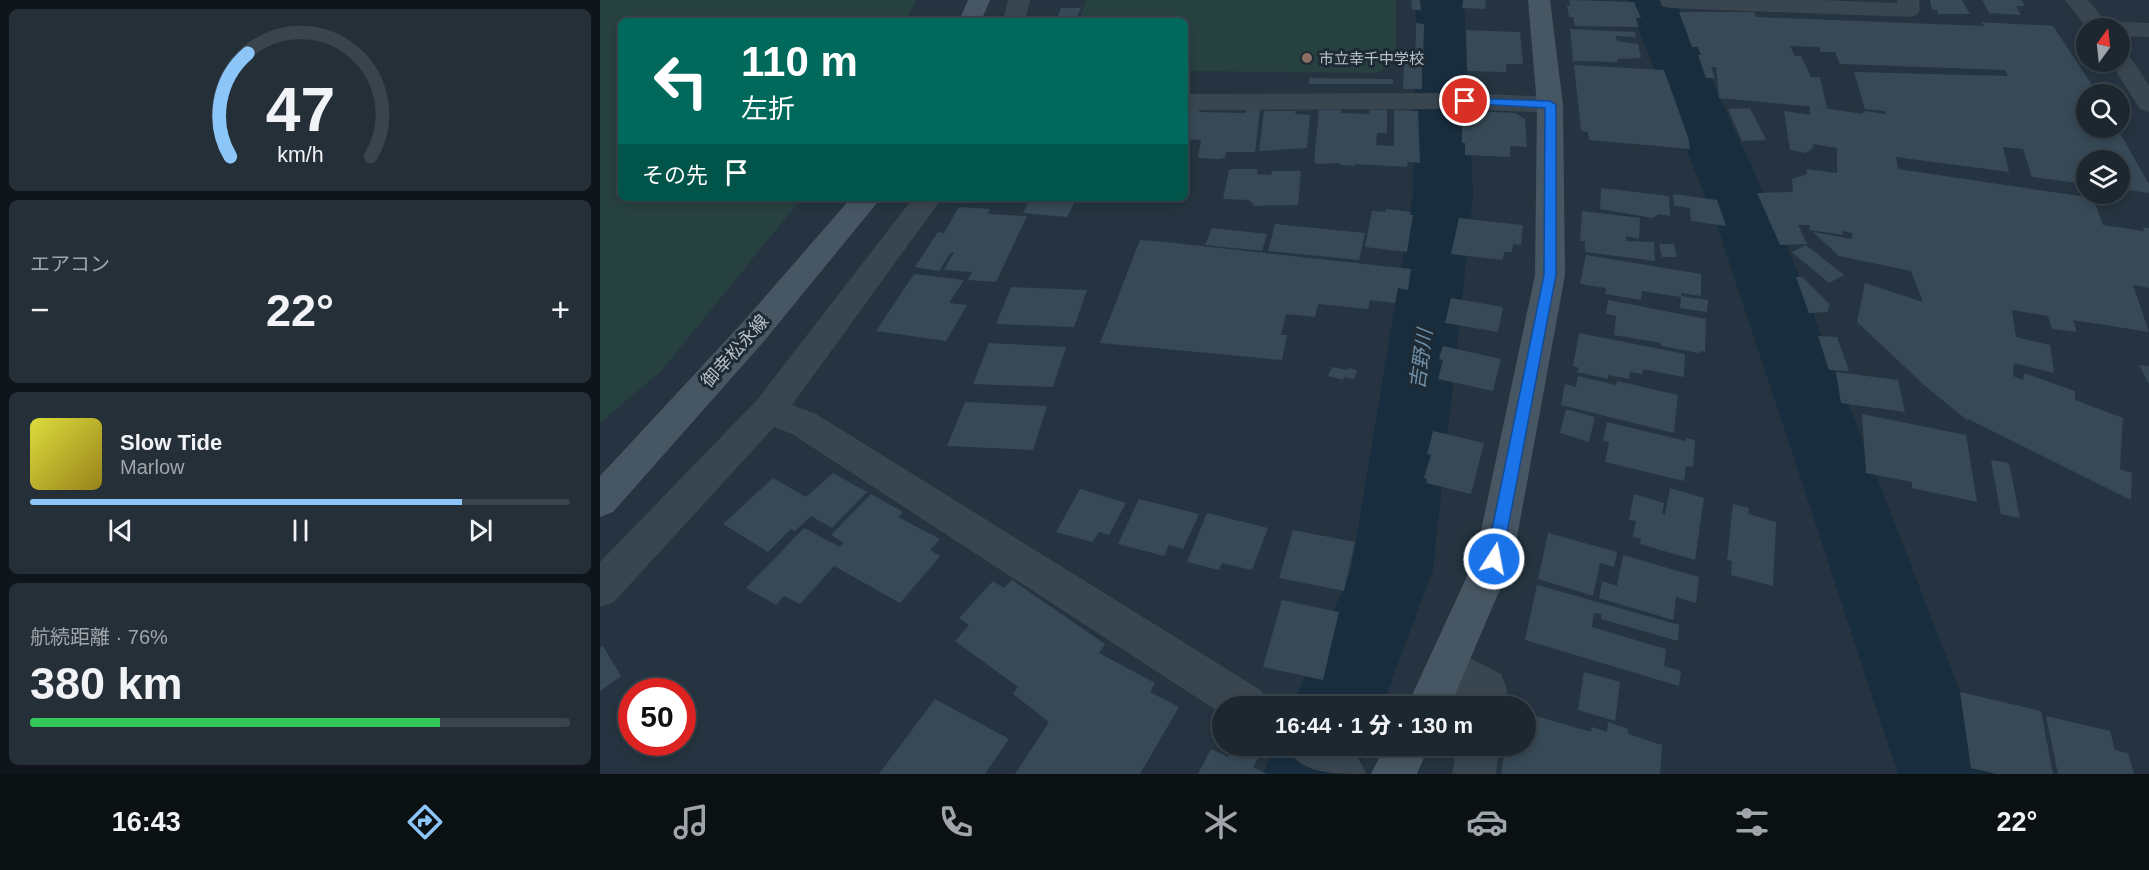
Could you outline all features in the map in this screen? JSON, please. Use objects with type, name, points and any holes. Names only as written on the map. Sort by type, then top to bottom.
[{"type":"main road","points":[[971,18],[979,0]]},
{"type":"main road","points":[[1433,696],[1448,667],[1494,559],[1550,275],[1550,105],[1539,0]]},
{"type":"main road","name":"御幸松永線","points":[[600,501],[754,331],[864,201]]},
{"type":"main road","points":[[1393,774],[1402,756]]},
{"type":"street","points":[[1015,18],[1019,0]]},
{"type":"street","points":[[1670,1],[1779,3],[1910,10],[1908,0]]},
{"type":"street","points":[[2076,0],[2091,18]]},
{"type":"street","points":[[2130,29],[2149,30]]},
{"type":"street","points":[[2128,72],[2149,104]]},
{"type":"street","points":[[1188,102],[1465,101],[1550,105]]},
{"type":"street","points":[[600,589],[769,410],[926,201]]},
{"type":"street","points":[[769,410],[804,424],[1230,696]]},
{"type":"street","points":[[1448,667],[1486,689],[1485,696]]},
{"type":"street","points":[[1320,756],[1344,774]]},
{"type":"street","points":[[1474,774],[1477,756]]},
{"type":"green space","points":[[600,0],[916,0],[907,18],[618,18],[618,201],[800,201],[661,371],[600,423]]},
{"type":"green space","name":"市立幸千中学校","points":[[1086,0],[1396,0],[1396,62],[1376,73],[1190,71],[1192,63],[1188,63],[1188,18],[1080,18]]},
{"type":"building","points":[[1411,0],[1420,0],[1421,10],[1412,10]]},
{"type":"building","points":[[1463,0],[1486,0],[1485,9],[1462,8]]},
{"type":"building","points":[[1569,0],[1634,2],[1641,18],[1636,18],[1639,27],[1575,26],[1573,17],[1569,17],[1567,6],[1570,6]]},
{"type":"building","points":[[1930,0],[1962,0],[1970,14],[1938,14],[1937,10],[1932,10]]},
{"type":"building","points":[[1982,0],[2021,0],[2025,6],[2016,6],[2021,15],[1989,13]]},
{"type":"building","points":[[1061,8],[1081,8],[1077,18],[1057,18]]},
{"type":"building","points":[[1679,12],[1754,12],[1756,17],[1984,26],[1981,22],[2053,26],[2076,61],[2076,72],[2083,72],[2091,84],[2076,84],[2076,138],[2123,138],[2130,150],[2076,150],[2076,183],[2032,177],[2023,149],[2003,147],[2009,172],[1896,157],[1898,169],[2076,195],[2076,204],[2095,204],[2103,225],[2144,231],[2143,227],[2149,228],[2149,288],[2133,285],[2149,332],[2073,320],[2077,332],[2052,329],[2048,316],[2012,310],[2016,337],[2050,345],[2054,373],[2014,363],[2013,376],[2023,380],[2024,373],[2075,391],[2075,400],[2123,418],[2120,469],[2132,473],[2131,500],[1968,419],[1968,421],[1924,385],[1857,322],[1865,283],[1923,302],[1911,271],[1839,256],[1813,232],[1852,239],[1852,233],[1842,231],[1843,235],[1810,230],[1810,225],[1798,225],[1807,244],[1780,245],[1757,193],[1793,192],[1792,179],[1807,174],[1806,169],[1837,173],[1837,148],[1813,144],[1813,148],[1806,153],[1790,150],[1784,111],[1810,115],[1810,106],[1719,98],[1716,67],[1711,67],[1715,78],[1706,78],[1698,55],[1701,55],[1698,47],[1692,47]],"holes":[[[1790,46],[1819,47],[1821,52],[1835,52],[1840,64],[2005,70],[2008,76],[1854,72],[1865,109],[1885,111],[1886,114],[1863,111],[1863,114],[1817,107],[1827,108],[1820,77],[1811,77],[1801,56],[1795,56]]]},
{"type":"building","points":[[1416,23],[1424,24],[1423,57],[1415,57]]},
{"type":"building","points":[[1570,29],[1635,32],[1636,37],[1616,36],[1617,41],[1638,44],[1641,58],[1617,59],[1618,62],[1573,61]]},
{"type":"building","points":[[1466,30],[1520,32],[1523,64],[1506,64],[1506,72],[1467,71]]},
{"type":"building","points":[[1404,60],[1422,60],[1422,89],[1403,89]]},
{"type":"building","points":[[1574,65],[1664,70],[1688,137],[1690,149],[1589,140],[1588,132],[1581,131]]},
{"type":"building","points":[[1309,78],[1393,79],[1393,84],[1309,84]]},
{"type":"building","points":[[1750,108],[1766,140],[1742,141],[1728,109]]},
{"type":"building","points":[[1188,109],[1200,109],[1199,112],[1246,113],[1246,109],[1260,109],[1255,152],[1226,152],[1225,158],[1198,158],[1201,140],[1188,139]]},
{"type":"building","points":[[1319,110],[1369,114],[1369,110],[1387,110],[1387,133],[1377,133],[1376,145],[1394,146],[1394,110],[1418,111],[1420,163],[1408,162],[1407,167],[1317,164],[1314,162]]},
{"type":"building","points":[[1264,111],[1296,111],[1295,114],[1310,115],[1307,148],[1259,151]]},
{"type":"building","points":[[1471,111],[1515,113],[1525,119],[1527,147],[1510,146],[1510,157],[1465,155],[1465,143],[1462,143],[1462,113]]},
{"type":"building","points":[[2130,151],[2149,184],[2149,193],[2130,190]]},
{"type":"building","points":[[1258,169],[1257,174],[1271,175],[1272,171],[1301,171],[1298,205],[1253,206],[1254,203],[1249,202],[1250,200],[1223,199],[1229,170]]},
{"type":"building","points":[[1601,188],[1669,196],[1670,216],[1658,214],[1653,218],[1600,209]]},
{"type":"building","points":[[1673,194],[1717,200],[1726,226],[1691,221],[1690,208],[1674,206]]},
{"type":"building","points":[[1029,201],[1075,201],[1067,217],[1023,213]]},
{"type":"building","points":[[959,207],[990,209],[988,214],[1027,216],[996,282],[968,280],[972,272],[944,270],[954,252],[951,252],[939,271],[915,267],[938,232],[944,233]]},
{"type":"building","points":[[1386,209],[1411,212],[1410,215],[1413,215],[1407,252],[1365,247],[1372,211],[1385,212]]},
{"type":"building","points":[[1582,211],[1640,218],[1639,239],[1626,236],[1626,241],[1654,242],[1655,261],[1585,252],[1585,241],[1580,241]]},
{"type":"building","points":[[1459,218],[1523,225],[1521,245],[1513,244],[1512,252],[1504,252],[1503,260],[1451,254]]},
{"type":"building","points":[[1275,224],[1365,233],[1359,260],[1268,251]]},
{"type":"building","points":[[1212,228],[1267,234],[1262,251],[1205,245]]},
{"type":"building","points":[[1140,240],[1411,269],[1408,290],[1398,288],[1395,303],[1370,300],[1368,309],[1318,304],[1315,317],[1286,314],[1281,335],[1287,335],[1282,360],[1100,343]]},
{"type":"building","points":[[1659,244],[1674,244],[1677,257],[1662,257]]},
{"type":"building","points":[[1806,245],[1844,275],[1829,283],[1792,252]]},
{"type":"building","points":[[1586,255],[1701,274],[1701,296],[1681,293],[1681,296],[1708,300],[1707,312],[1680,308],[1681,297],[1642,291],[1641,300],[1605,294],[1606,288],[1580,284]]},
{"type":"building","points":[[914,274],[964,280],[949,303],[967,305],[946,341],[876,331]]},
{"type":"building","points":[[1796,277],[1802,277],[1830,305],[1827,312],[1809,313]]},
{"type":"building","points":[[1011,287],[1087,290],[1074,327],[996,324]]},
{"type":"building","points":[[1451,298],[1503,307],[1498,332],[1445,323]]},
{"type":"building","points":[[1608,300],[1706,319],[1705,352],[1700,351],[1699,353],[1661,346],[1661,343],[1614,335],[1616,316],[1606,314]]},
{"type":"building","points":[[1579,333],[1685,354],[1684,377],[1643,369],[1642,374],[1630,372],[1629,379],[1608,375],[1608,379],[1577,372],[1579,368],[1573,366]]},
{"type":"building","points":[[1818,336],[1837,337],[1849,371],[1829,370]]},
{"type":"building","points":[[989,343],[1066,347],[1053,387],[973,384]]},
{"type":"building","points":[[1443,346],[1501,359],[1493,391],[1438,379],[1443,360],[1439,359]]},
{"type":"building","points":[[2139,365],[2149,366],[2149,384]]},
{"type":"building","points":[[1332,367],[1357,370],[1354,379],[1344,377],[1343,380],[1328,376]]},
{"type":"building","points":[[1836,372],[1898,380],[1905,412],[1841,403]]},
{"type":"building","points":[[1578,376],[1616,385],[1617,381],[1678,395],[1674,433],[1561,405],[1565,384],[1576,387]]},
{"type":"building","points":[[965,402],[1047,406],[1033,450],[947,446]]},
{"type":"building","points":[[1566,409],[1595,417],[1589,442],[1560,433]]},
{"type":"building","points":[[1862,414],[1966,435],[1977,502],[1912,488],[1912,482],[1866,473]]},
{"type":"building","points":[[1607,422],[1686,441],[1686,438],[1695,440],[1693,467],[1686,466],[1684,481],[1605,462],[1609,442],[1603,441]]},
{"type":"building","points":[[1433,431],[1484,443],[1471,494],[1426,483],[1427,479],[1424,478],[1431,455],[1427,454]]},
{"type":"building","points":[[1991,460],[2009,463],[2020,518],[2001,514]]},
{"type":"building","points":[[833,473],[867,492],[832,528],[811,516],[795,531],[791,529],[768,552],[723,524],[773,478],[806,497]]},
{"type":"building","points":[[1670,488],[1704,498],[1695,560],[1640,544],[1641,539],[1633,537],[1636,521],[1629,520],[1634,494],[1664,503],[1662,514],[1665,515]]},
{"type":"building","points":[[1080,489],[1126,503],[1109,535],[1099,532],[1092,542],[1056,532]]},
{"type":"building","points":[[871,494],[903,512],[898,517],[940,539],[930,550],[940,556],[900,603],[834,566],[800,604],[784,596],[776,605],[746,588],[804,528],[840,547],[844,543],[831,535]]},
{"type":"building","points":[[1139,499],[1199,514],[1183,549],[1169,545],[1164,556],[1118,544]]},
{"type":"building","points":[[1733,504],[1749,508],[1748,514],[1776,522],[1773,586],[1731,575],[1732,561],[1727,560]]},
{"type":"building","points":[[1207,513],[1268,528],[1252,570],[1222,563],[1219,570],[1187,562]]},
{"type":"building","points":[[1293,530],[1355,542],[1344,591],[1279,578]]},
{"type":"building","points":[[1548,533],[1617,552],[1614,567],[1600,563],[1593,596],[1538,579]]},
{"type":"building","points":[[1623,555],[1699,577],[1696,603],[1676,597],[1673,620],[1599,598],[1602,581],[1617,586]]},
{"type":"building","points":[[1012,580],[1105,644],[1099,653],[1155,683],[1150,692],[1179,707],[1140,774],[1015,774],[1049,722],[1013,694],[1018,687],[955,641],[969,625],[959,618],[993,581],[1004,588]]},
{"type":"building","points":[[1537,585],[1679,625],[1678,641],[1601,619],[1601,614],[1594,613],[1592,627],[1666,649],[1664,666],[1681,671],[1679,686],[1525,640]]},
{"type":"building","points":[[1282,600],[1339,612],[1323,680],[1263,667]]},
{"type":"building","points":[[603,646],[621,676],[600,691],[600,648]]},
{"type":"building","points":[[1584,672],[1620,682],[1615,721],[1578,710]]},
{"type":"building","points":[[1960,692],[2041,711],[2053,774],[1997,774],[1971,768]]},
{"type":"building","points":[[935,699],[1009,739],[985,774],[879,774]]},
{"type":"building","points":[[1536,716],[1591,732],[1592,727],[1607,732],[1608,722],[1628,729],[1628,734],[1662,745],[1660,774],[1501,774],[1504,756],[1536,756]]},
{"type":"building","points":[[2046,716],[2110,731],[2115,750],[2128,753],[2134,774],[2058,774]]},
{"type":"building","points":[[1211,749],[1212,756],[1254,756],[1258,758],[1253,767],[1267,774],[1198,774]]},
{"type":"waterway","name":"吉野川","points":[[1341,696],[1392,570],[1443,195],[1440,0]]},
{"type":"waterway","points":[[1651,0],[1750,231],[1945,774]]},
{"type":"waterway","name":"吉野川","points":[[1310,774],[1317,756]]},
{"type":"place","name":"市立幸千中学校","points":[[1307,58]]},
{"type":"route","points":[[1465,101],[1550,105],[1550,275],[1494,559]]}]
